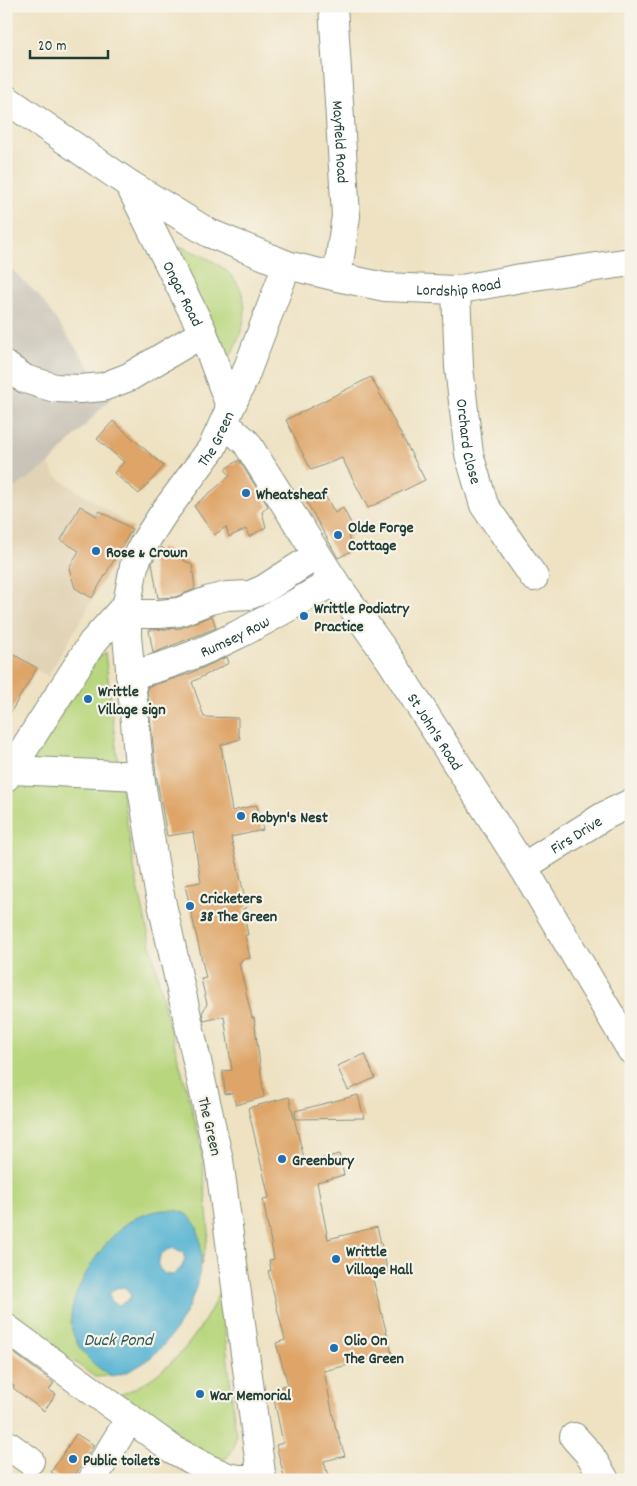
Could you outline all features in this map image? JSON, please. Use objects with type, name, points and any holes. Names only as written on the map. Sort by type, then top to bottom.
[{"type":"street","name":"Mayfield Road","points":[[334,6],[346,216],[336,277]]},
{"type":"street","name":"Ongar Road","points":[[6,99],[129,184],[209,232],[287,265]]},
{"type":"street","name":"Ongar Road","points":[[129,184],[203,333],[227,414]]},
{"type":"street","name":"Lordship Road","points":[[287,265],[385,287],[456,290],[521,278],[631,262]]},
{"type":"street","name":"The Green","points":[[7,1329],[172,1449],[228,1477],[261,1479],[219,1160],[158,886],[140,776],[130,675],[127,609],[134,566],[143,545],[163,514],[212,448],[244,378],[287,265]]},
{"type":"street","name":"Orchard Close","points":[[456,290],[459,367],[469,454],[484,505],[534,577]]},
{"type":"street","points":[[6,366],[25,379],[55,388],[80,389],[103,387],[129,377],[203,333]]},
{"type":"street","name":"St John's Road","points":[[227,414],[334,581],[389,658],[523,867],[621,1011],[631,1050]]},
{"type":"street","points":[[9,774],[92,643],[127,609],[160,614],[179,612],[210,600],[227,596],[250,595],[269,586],[317,555]]},
{"type":"street","name":"Rumsey Row","points":[[130,675],[155,670],[216,644],[257,625],[334,581]]},
{"type":"street","points":[[9,774],[140,776]]},
{"type":"street","name":"Firs Drive","points":[[523,867],[604,816],[631,803]]},
{"type":"street","points":[[92,1480],[130,1418]]},
{"type":"street","points":[[574,1436],[590,1455],[605,1480]]},
{"type":"street","points":[[6,1444],[30,1461]]},
{"type":"shaded area","points":[[6,264],[40,297],[111,398],[49,464],[6,494]]},
{"type":"shaded area","points":[[49,464],[55,476],[134,528],[48,676],[6,652],[6,494]]},
{"type":"green space","points":[[181,247],[220,266],[238,284],[243,296],[245,309],[243,325],[228,361],[208,319],[171,252]]},
{"type":"green space","points":[[105,653],[120,780],[135,873],[165,1009],[201,1143],[209,1233],[201,1266],[202,1256],[124,1225],[98,1256],[88,1272],[74,1335],[79,1347],[87,1357],[112,1376],[95,1377],[6,1312],[6,796],[98,657]]},
{"type":"green space","points":[[220,1290],[236,1434],[233,1448],[225,1459],[218,1459],[205,1453],[120,1395],[153,1377],[180,1353],[203,1324]]},
{"type":"water","name":"Duck Pond","points":[[163,1210],[184,1213],[196,1225],[201,1260],[198,1281],[190,1303],[166,1343],[131,1370],[112,1376],[97,1367],[75,1340],[71,1323],[75,1298],[88,1270],[106,1243],[116,1233],[134,1219]],"holes":[[[173,1248],[183,1252],[185,1260],[181,1268],[173,1275],[165,1274],[159,1268],[159,1260],[163,1253]],[[125,1287],[131,1296],[127,1301],[118,1305],[112,1302],[109,1294],[116,1288]]]},
{"type":"building","points":[[371,377],[425,480],[368,508],[342,458],[311,470],[286,420]]},
{"type":"building","points":[[113,421],[164,466],[139,494],[114,473],[124,462],[97,439]]},
{"type":"building","points":[[239,460],[268,506],[262,512],[266,527],[249,537],[246,529],[229,537],[226,527],[214,535],[194,506],[230,476],[225,469]]},
{"type":"building","name":"Olde Forge Cottage","points":[[323,492],[335,513],[343,508],[356,533],[348,537],[355,549],[338,558],[306,501]]},
{"type":"building","name":"Rose & Crown","points":[[80,506],[97,516],[100,511],[132,529],[92,598],[75,588],[69,568],[79,551],[61,540]]},
{"type":"building","points":[[161,547],[192,565],[195,589],[175,597],[158,598],[152,563]]},
{"type":"building","points":[[212,616],[216,628],[153,653],[149,630],[181,628]]},
{"type":"building","points":[[6,650],[37,668],[6,720]]},
{"type":"building","points":[[227,657],[229,663],[192,682],[204,717],[238,718],[240,739],[221,745],[232,811],[257,805],[263,830],[231,837],[247,907],[243,909],[248,935],[245,935],[250,958],[241,960],[239,963],[252,1018],[254,1018],[264,1097],[236,1105],[232,1093],[225,1094],[223,1071],[232,1070],[224,1016],[204,1021],[202,1013],[207,1004],[201,979],[206,978],[185,885],[201,882],[193,832],[167,836],[156,774],[147,687],[189,674]]},
{"type":"building","points":[[365,1054],[375,1078],[348,1090],[337,1066]]},
{"type":"building","points":[[358,1095],[364,1118],[296,1119],[295,1111]]},
{"type":"building","points":[[289,1097],[305,1163],[339,1154],[344,1175],[317,1182],[328,1239],[377,1227],[388,1272],[372,1276],[392,1354],[324,1371],[336,1430],[345,1456],[324,1461],[329,1480],[285,1480],[276,1445],[283,1443],[274,1399],[283,1397],[281,1386],[288,1385],[276,1343],[285,1340],[268,1271],[271,1270],[269,1260],[274,1259],[263,1199],[269,1198],[248,1108]]},
{"type":"building","points":[[11,1351],[54,1383],[49,1390],[56,1394],[44,1411],[13,1388],[14,1386],[6,1380],[6,1357]]},
{"type":"building","name":"Public toilets","points":[[76,1434],[94,1445],[72,1480],[63,1480],[51,1472]]},
{"type":"place","name":"Wheatsheaf","points":[[246,493]]},
{"type":"place","name":"Olde Forge Cottage","points":[[338,535]]},
{"type":"place","name":"Rose & Crown","points":[[96,551]]},
{"type":"place","name":"Writtle Podiatry Practice","points":[[304,616]]},
{"type":"place","name":"Writtle Village sign","points":[[88,699]]},
{"type":"place","name":"Robyn's Nest","points":[[241,816]]},
{"type":"place","name":"Cricketers 38 The Green","points":[[190,906]]},
{"type":"place","name":"Greenbury","points":[[282,1159]]},
{"type":"place","name":"Writtle Village Hall","points":[[336,1259]]},
{"type":"place","name":"Olio On The Green","points":[[334,1348]]},
{"type":"place","name":"War Memorial","points":[[200,1394]]},
{"type":"place","name":"Public toilets","points":[[73,1459]]}]
